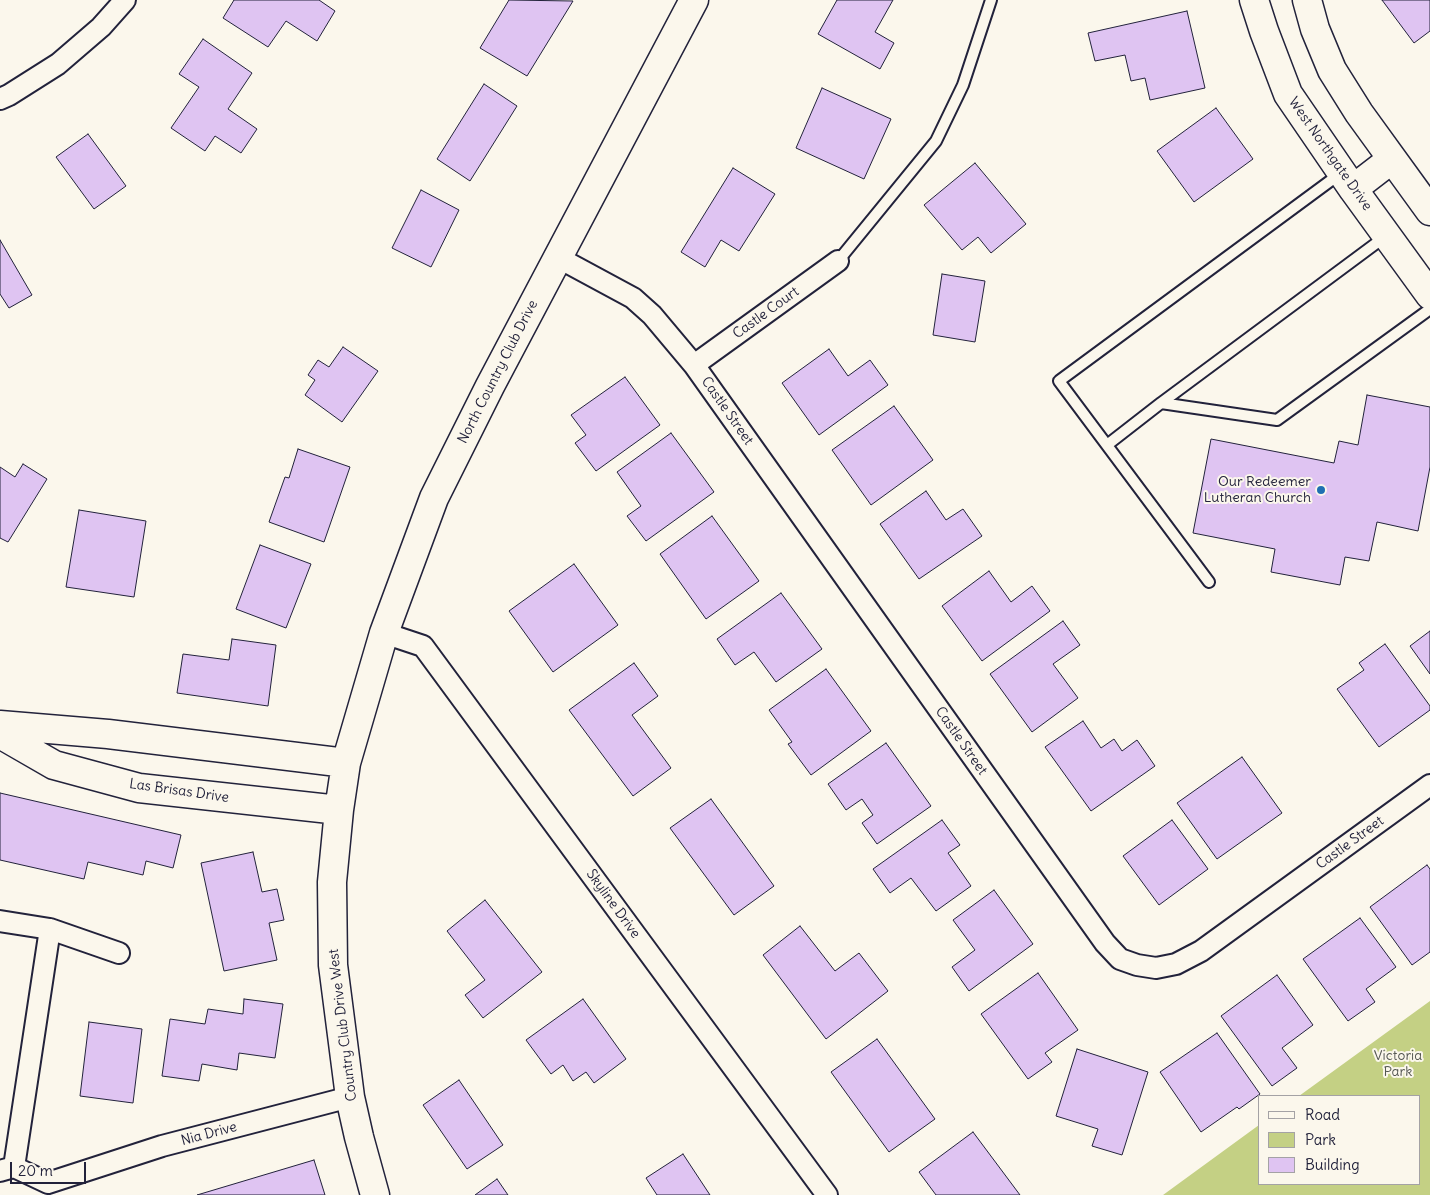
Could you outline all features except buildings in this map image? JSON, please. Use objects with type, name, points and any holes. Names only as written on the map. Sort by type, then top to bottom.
[{"type":"street","points":[[0,99],[58,64],[101,27],[125,0]]},
{"type":"street","name":"North Country Club Drive","points":[[346,763],[384,633],[434,498],[557,257],[694,0]]},
{"type":"street","name":"West Northgate Drive","points":[[1254,0],[1288,94],[1430,295]]},
{"type":"street","points":[[1307,0],[1315,29],[1332,70],[1359,113],[1430,211]]},
{"type":"street","points":[[1348,181],[1392,159]]},
{"type":"street","name":"Castle Street","points":[[557,257],[633,298],[652,315],[694,365],[1105,943],[1120,959],[1137,965],[1156,968],[1176,964],[1201,951],[1430,785]]},
{"type":"street","name":"Castle Court","points":[[694,365],[838,261]]},
{"type":"street","name":"Skyline Drive","points":[[384,633],[423,646],[827,1195]]},
{"type":"street","points":[[0,725],[108,734],[346,763]]},
{"type":"street","name":"Las Brisas Drive","points":[[0,734],[54,765],[139,788],[339,810]]},
{"type":"street","name":"Country Club Drive West","points":[[346,763],[332,882],[333,966],[350,1097],[375,1195]]},
{"type":"street","points":[[0,921],[50,929],[119,953]]},
{"type":"street","name":"Nia Drive","points":[[50,929],[7,1169],[48,1183],[162,1146],[350,1097]]},
{"type":"lane","points":[[838,261],[936,141],[963,85],[991,0]]},
{"type":"lane","points":[[1209,582],[1059,380],[1348,181]]},
{"type":"lane","points":[[1107,445],[1387,236]]},
{"type":"lane","points":[[1161,404],[1277,420],[1430,309]]},
{"type":"green space","name":"Victoria Park","points":[[1430,1001],[1430,1195],[1163,1195],[1258,1126],[1258,1185],[1420,1185],[1420,1095],[1300,1095]]},
{"type":"place","name":"Our Redeemer Lutheran Church","points":[[1321,490]]}]
